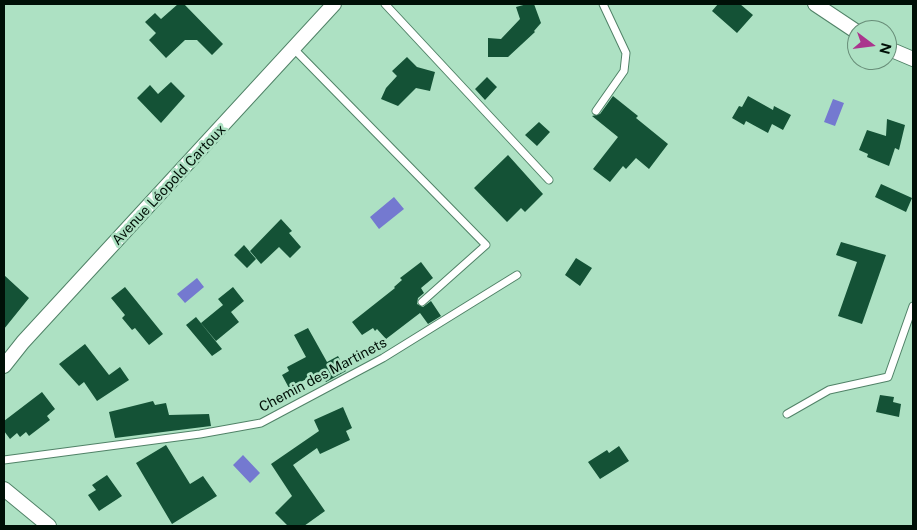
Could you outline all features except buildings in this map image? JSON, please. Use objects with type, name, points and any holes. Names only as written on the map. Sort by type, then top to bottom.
[{"type":"street","name":"Avenue Léopold Cartoux","points":[[4,366],[23,342],[334,4]]},
{"type":"street","points":[[815,4],[847,25]]},
{"type":"street","points":[[897,52],[913,59]]},
{"type":"street","points":[[4,489],[49,526]]},
{"type":"lane","points":[[385,4],[549,180]]},
{"type":"lane","points":[[596,111],[624,71],[626,53],[603,4]]},
{"type":"lane","points":[[293,48],[486,245],[422,302]]},
{"type":"lane","name":"Chemin des Martinets","points":[[4,460],[200,434],[261,423],[383,358],[516,275]]},
{"type":"lane","points":[[787,414],[829,390],[888,377],[913,306]]},
{"type":"water","points":[[833,99],[844,103],[835,126],[824,122]]},
{"type":"water","points":[[394,197],[404,209],[379,229],[370,217]]},
{"type":"water","points":[[197,278],[204,287],[185,303],[177,294]]},
{"type":"water","points":[[243,455],[260,473],[250,483],[233,465]]}]
